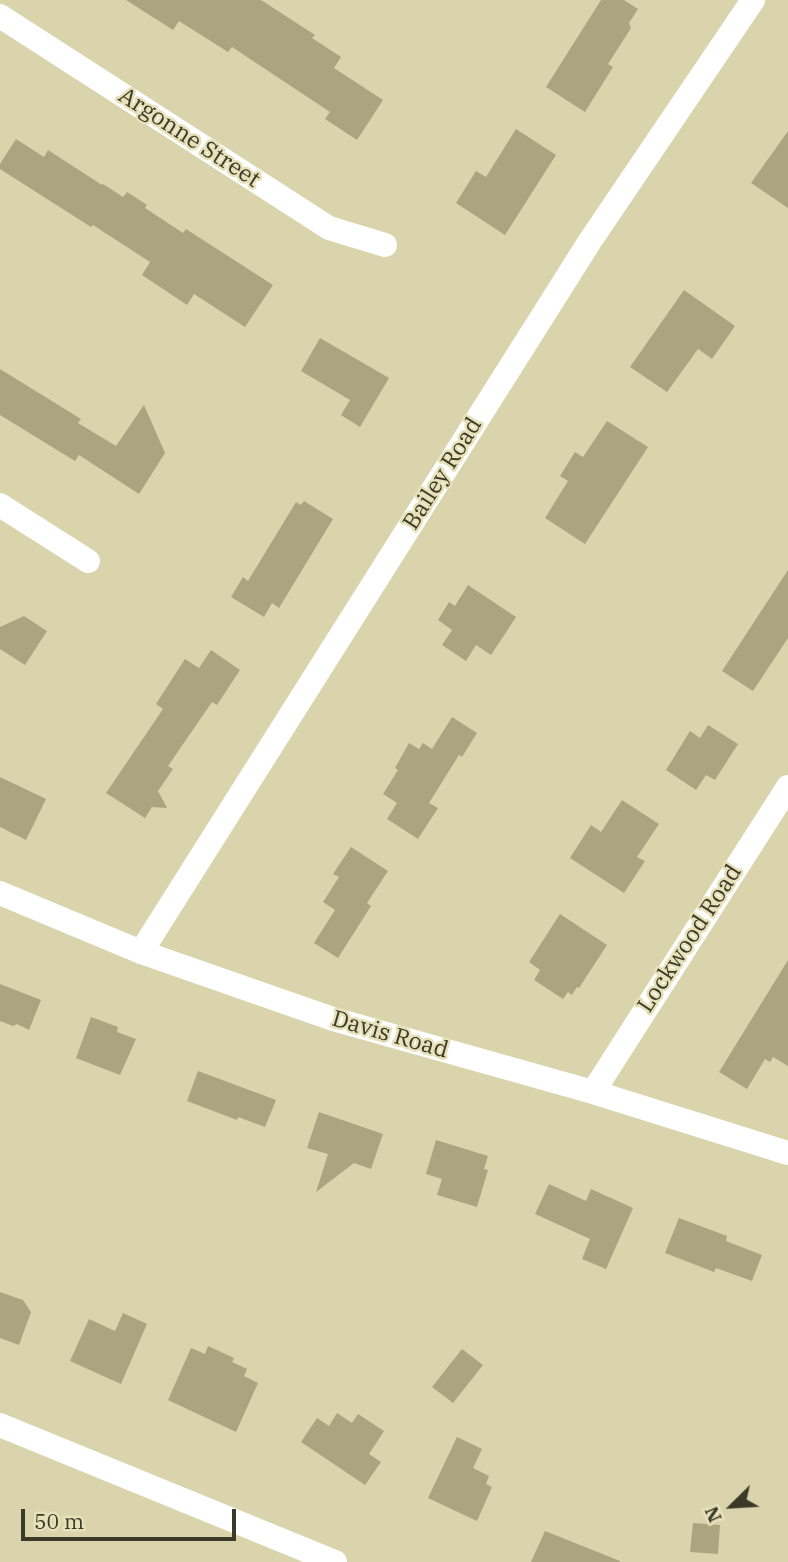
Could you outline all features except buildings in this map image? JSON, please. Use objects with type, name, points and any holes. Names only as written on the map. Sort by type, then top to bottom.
[{"type":"street","name":"Bailey Road","points":[[141,952],[590,241],[753,0]]},
{"type":"street","name":"Argonne Street","points":[[0,16],[329,228],[385,245]]},
{"type":"street","points":[[0,505],[88,562]]},
{"type":"street","name":"Lockwood Road","points":[[593,1091],[788,787]]},
{"type":"street","name":"Davis Road","points":[[0,893],[141,952],[333,1019],[593,1091],[788,1153]]},
{"type":"street","points":[[0,1424],[335,1562]]}]
